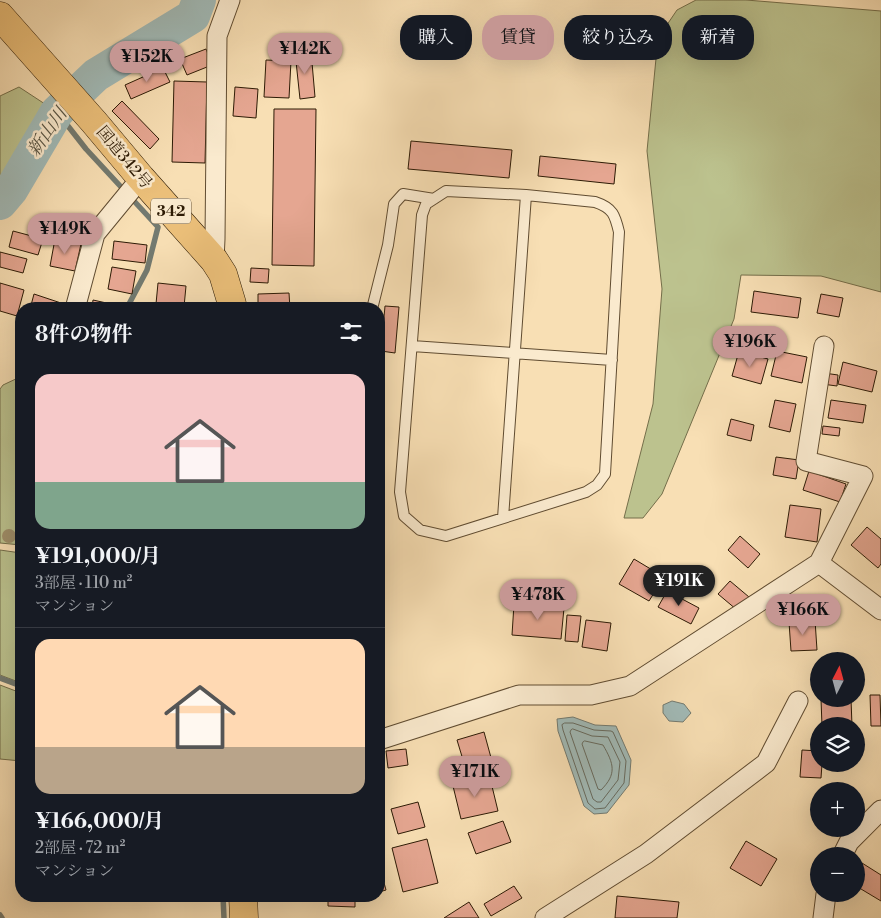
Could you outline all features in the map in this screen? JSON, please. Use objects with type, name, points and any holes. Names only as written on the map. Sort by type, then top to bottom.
[{"type":"highway","name":"国道342号","points":[[0,16],[214,260],[223,274],[231,302]]},
{"type":"highway","points":[[243,902],[244,918]]},
{"type":"street","points":[[214,260],[217,36],[230,0]]},
{"type":"street","points":[[77,302],[95,234],[141,178]]},
{"type":"street","points":[[385,738],[519,695],[592,695],[630,686],[819,563],[863,476],[806,461],[824,346]]},
{"type":"street","points":[[819,563],[881,610]]},
{"type":"street","points":[[545,918],[646,854],[766,762],[798,701]]},
{"type":"street","points":[[846,847],[849,842],[881,810]]},
{"type":"street","points":[[823,918],[825,902]]},
{"type":"lane","points":[[446,191],[526,195],[596,202],[606,206],[615,216],[618,232],[605,474],[598,485],[586,492],[446,536],[420,530],[404,516],[400,492],[422,215],[426,204],[434,199],[446,191]]},
{"type":"lane","points":[[374,302],[388,245],[394,204],[403,194],[434,199]]},
{"type":"lane","points":[[503,518],[526,195]]},
{"type":"lane","points":[[412,346],[612,360]]},
{"type":"green space","points":[[696,0],[746,0],[881,11],[881,292],[821,276],[741,275],[734,319],[662,494],[643,518],[624,518],[653,404],[662,289],[647,151],[656,60],[672,60],[672,17],[677,10]]},
{"type":"green space","points":[[19,87],[48,106],[15,164],[0,182],[0,96]]},
{"type":"green space","points":[[15,379],[15,544],[0,543],[0,389],[3,385]]},
{"type":"green space","points":[[0,550],[15,552],[15,681],[0,675]]},
{"type":"green space","points":[[0,685],[15,691],[15,760],[0,759]]},
{"type":"water","points":[[672,701],[684,704],[691,713],[683,722],[669,721],[663,713],[663,705]]},
{"type":"water","points":[[573,717],[595,725],[616,726],[631,760],[629,785],[607,813],[594,814],[584,806],[558,731],[557,719]]},
{"type":"building","points":[[206,49],[212,65],[187,75],[180,59]]},
{"type":"building","points":[[311,51],[315,97],[300,99],[295,52]]},
{"type":"building","points":[[266,60],[291,61],[289,98],[264,97]]},
{"type":"building","points":[[163,68],[170,82],[131,99],[125,85]]},
{"type":"building","points":[[174,81],[207,82],[205,163],[172,162]]},
{"type":"building","points":[[235,87],[258,89],[256,118],[233,116]]},
{"type":"building","points":[[122,101],[159,139],[150,149],[112,111]]},
{"type":"building","points":[[274,109],[316,109],[314,266],[272,265]]},
{"type":"building","points":[[411,141],[512,150],[509,178],[408,169]]},
{"type":"building","points":[[540,156],[616,164],[614,184],[538,176]]},
{"type":"building","points":[[13,231],[43,239],[38,255],[9,247]]},
{"type":"building","points":[[55,239],[81,244],[75,271],[50,266]]},
{"type":"building","points":[[114,241],[147,245],[145,263],[112,259]]},
{"type":"building","points":[[0,252],[27,259],[23,273],[0,267]]},
{"type":"building","points":[[112,267],[136,271],[132,294],[108,289]]},
{"type":"building","points":[[251,268],[269,269],[268,283],[250,282]]},
{"type":"building","points":[[0,283],[24,290],[21,302],[15,302],[15,315],[0,311]]},
{"type":"building","points":[[158,283],[186,286],[184,302],[156,302]]},
{"type":"building","points":[[754,291],[801,298],[798,318],[751,312]]},
{"type":"building","points":[[289,293],[290,302],[258,302],[258,294]]},
{"type":"building","points":[[34,294],[58,302],[32,302]]},
{"type":"building","points":[[821,294],[843,298],[839,317],[817,313]]},
{"type":"building","points":[[385,306],[399,307],[395,353],[385,352]]},
{"type":"building","points":[[739,351],[768,359],[761,384],[732,376]]},
{"type":"building","points":[[777,351],[807,357],[802,383],[771,376]]},
{"type":"building","points":[[843,362],[877,371],[872,392],[838,384]]},
{"type":"building","points":[[824,373],[838,375],[837,386],[822,384]]},
{"type":"building","points":[[775,400],[796,404],[790,432],[769,427]]},
{"type":"building","points":[[831,400],[866,405],[863,423],[828,418]]},
{"type":"building","points":[[731,419],[754,425],[751,441],[727,435]]},
{"type":"building","points":[[823,426],[840,428],[839,436],[822,434]]},
{"type":"building","points":[[776,457],[799,460],[796,479],[773,475]]},
{"type":"building","points":[[809,471],[846,484],[840,502],[803,490]]},
{"type":"building","points":[[790,505],[821,509],[817,542],[785,537]]},
{"type":"building","points":[[867,527],[881,539],[881,564],[878,568],[851,545]]},
{"type":"building","points":[[740,536],[760,554],[748,568],[728,550]]},
{"type":"building","points":[[634,559],[664,577],[649,601],[619,584]]},
{"type":"building","points":[[730,581],[749,597],[737,610],[718,594]]},
{"type":"building","points":[[667,591],[699,608],[691,624],[658,607]]},
{"type":"building","points":[[514,604],[564,608],[561,639],[512,635]]},
{"type":"building","points":[[567,615],[581,616],[578,642],[565,641]]},
{"type":"building","points":[[586,620],[611,623],[607,651],[582,647]]},
{"type":"building","points":[[815,620],[817,650],[791,651],[789,622]]},
{"type":"building","points":[[870,695],[880,695],[881,726],[871,726]]},
{"type":"building","points":[[821,708],[851,708],[852,717],[822,717]]},
{"type":"building","points":[[484,732],[493,765],[467,773],[457,740]]},
{"type":"building","points":[[406,749],[408,765],[388,768],[386,751]]},
{"type":"building","points":[[802,750],[810,750],[810,772],[821,772],[821,778],[800,777]]},
{"type":"building","points":[[490,778],[498,811],[461,819],[453,786]]},
{"type":"building","points":[[418,802],[425,827],[398,834],[391,809]]},
{"type":"building","points":[[503,821],[511,842],[476,854],[468,833]]},
{"type":"building","points":[[427,839],[438,883],[403,892],[392,848]]},
{"type":"building","points":[[746,841],[777,859],[761,886],[730,868]]},
{"type":"building","points":[[865,865],[881,875],[881,901],[865,891]]},
{"type":"building","points":[[514,886],[522,898],[491,916],[484,904]]},
{"type":"building","points":[[617,896],[679,902],[677,918],[615,918]]},
{"type":"building","points":[[328,902],[355,902],[355,907],[328,906]]},
{"type":"building","points":[[469,902],[479,918],[444,918]]},
{"type":"waterway","name":"新山川","points":[[0,203],[11,190],[57,112],[96,75],[193,16],[199,0]]},
{"type":"waterway","points":[[57,112],[86,149],[158,227],[147,270],[130,302]]},
{"type":"waterway","points":[[0,678],[15,684]]},
{"type":"waterway","points":[[223,902],[224,918]]}]
